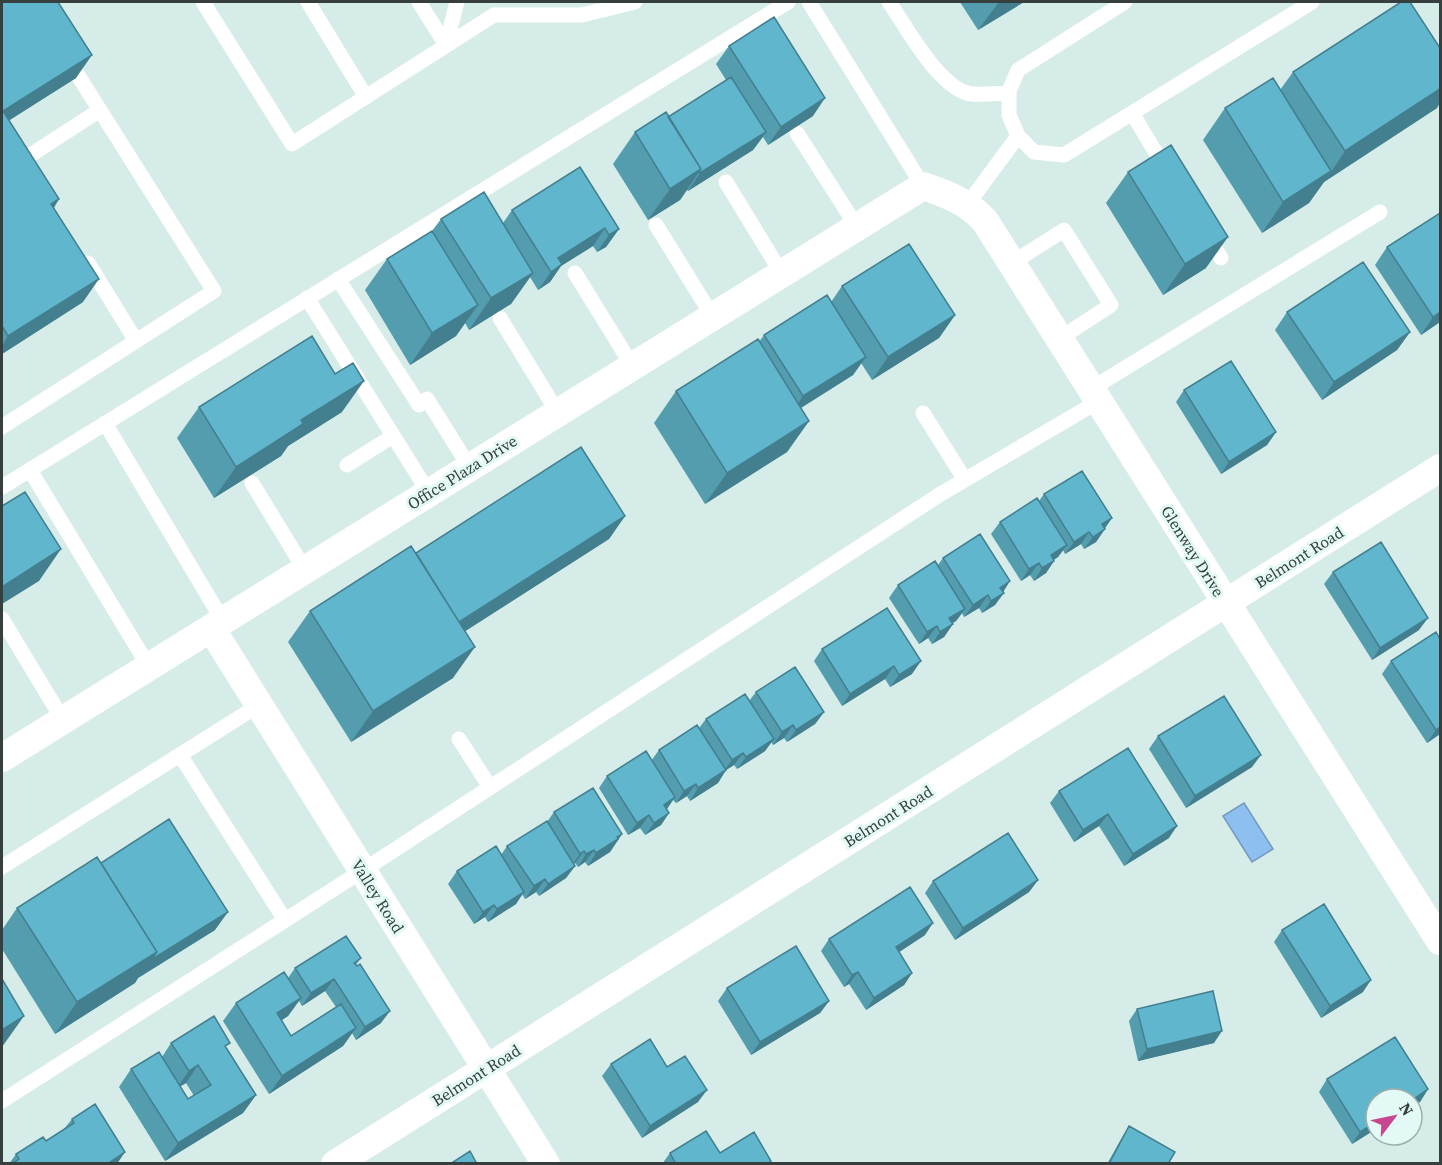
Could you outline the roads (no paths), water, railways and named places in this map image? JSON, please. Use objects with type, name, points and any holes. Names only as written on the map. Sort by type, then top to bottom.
[{"type":"street","name":"Glenway Drive","points":[[923,186],[951,196],[974,209],[985,221],[1440,941]]},
{"type":"street","name":"Office Plaza Drive","points":[[2,758],[923,186]]},
{"type":"street","name":"Belmont Road","points":[[335,1164],[1440,468]]},
{"type":"street","name":"Valley Road","points":[[217,624],[259,705],[546,1164]]},
{"type":"lane","points":[[203,2],[292,144],[494,15],[582,15],[635,2]]},
{"type":"lane","points":[[308,2],[366,97]]},
{"type":"lane","points":[[419,2],[446,45]]},
{"type":"lane","points":[[446,45],[457,2]]},
{"type":"lane","points":[[2,487],[788,2]]},
{"type":"lane","points":[[809,2],[923,186]]},
{"type":"lane","points":[[889,2],[932,66],[948,81],[967,93],[1009,93]]},
{"type":"lane","points":[[1125,2],[1018,70],[1009,93],[1009,115],[1018,136],[1034,152],[1064,155],[1312,2]]},
{"type":"lane","points":[[2,427],[214,291],[56,41]]},
{"type":"lane","points":[[36,180],[24,160],[100,110]]},
{"type":"lane","points":[[1132,113],[1173,181]]},
{"type":"lane","points":[[797,133],[857,227]]},
{"type":"lane","points":[[966,205],[1018,136]]},
{"type":"lane","points":[[726,182],[782,274]]},
{"type":"lane","points":[[2,1101],[362,871],[1380,212]]},
{"type":"lane","points":[[1197,219],[1221,258]]},
{"type":"lane","points":[[657,225],[713,317]]},
{"type":"lane","points":[[1012,263],[1064,230],[1111,305],[1059,339]]},
{"type":"lane","points":[[80,250],[136,341]]},
{"type":"lane","points":[[575,273],[633,367]]},
{"type":"lane","points":[[338,279],[419,405],[427,399],[470,468]]},
{"type":"lane","points":[[307,298],[429,493]]},
{"type":"lane","points":[[500,318],[558,413]]},
{"type":"lane","points":[[923,413],[965,480]]},
{"type":"lane","points":[[105,423],[217,624]]},
{"type":"lane","points":[[348,465],[393,436]]},
{"type":"lane","points":[[30,470],[149,667]]},
{"type":"lane","points":[[252,483],[305,570]]},
{"type":"lane","points":[[2,619],[63,720]]},
{"type":"lane","points":[[2,867],[259,705]]},
{"type":"lane","points":[[459,739],[490,787]]},
{"type":"lane","points":[[180,755],[285,920]]},
{"type":"water","points":[[1244,803],[1273,849],[1252,862],[1223,816]]}]
